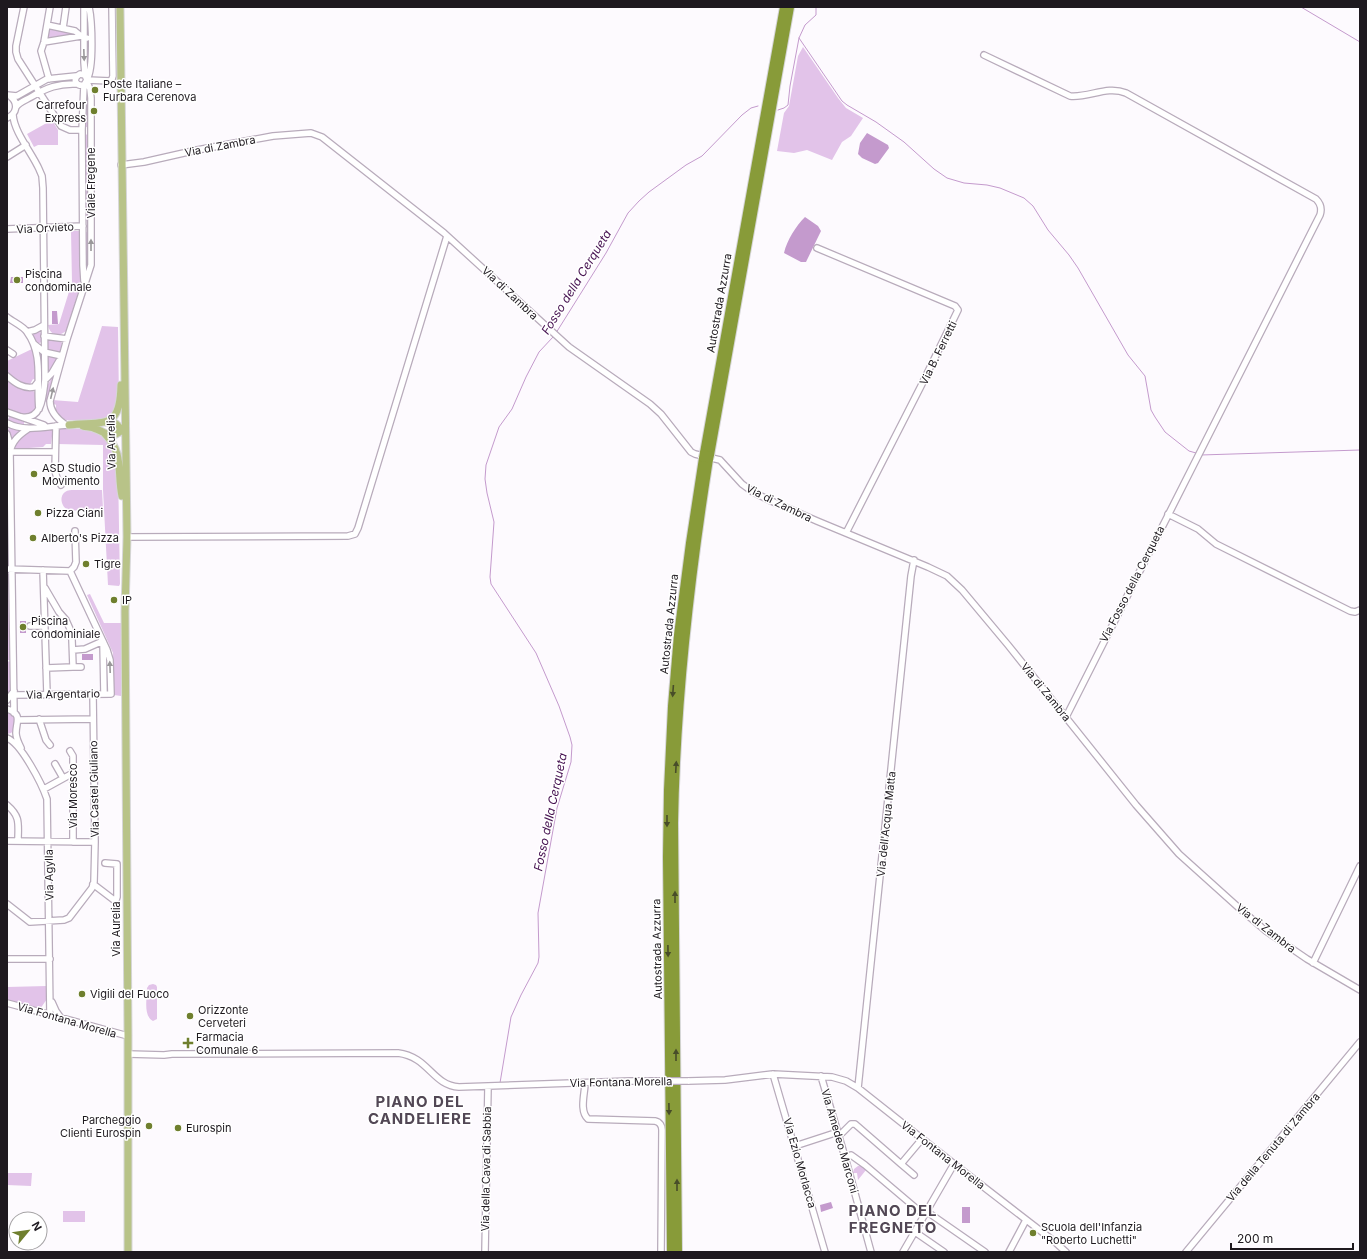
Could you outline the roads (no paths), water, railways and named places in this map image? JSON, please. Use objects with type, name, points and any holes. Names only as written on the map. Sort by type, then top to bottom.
[{"type":"highway","name":"Autostrada Azzurra","points":[[678,1252],[674,837],[675,788],[684,644],[706,456],[784,7]]},
{"type":"highway","name":"Autostrada Azzurra","points":[[671,1252],[667,873],[668,790],[678,636],[690,543],[790,7]]},
{"type":"main road","name":"Via Aurelia","points":[[120,7],[127,537],[125,605],[128,1252]]},
{"type":"main road","name":"Via Aurelia","points":[[123,278],[121,377],[123,566],[125,605]]},
{"type":"main road","points":[[68,425],[94,428],[110,436],[122,430],[124,424],[123,372],[125,357]]},
{"type":"main road","points":[[68,425],[103,422],[112,419],[118,410],[121,377]]},
{"type":"main road","points":[[103,422],[115,424],[122,430],[124,437],[126,518]]},
{"type":"main road","points":[[105,434],[113,444],[118,454],[122,496]]},
{"type":"street","points":[[24,7],[16,46],[16,52],[20,63],[63,128],[70,130],[82,130]]},
{"type":"street","points":[[49,79],[41,52],[50,7]]},
{"type":"street","points":[[63,28],[66,7]]},
{"type":"street","name":"Viale Fregene","points":[[84,7],[82,36],[86,80],[82,130],[84,283]]},
{"type":"street","name":"Viale Fregene","points":[[62,356],[84,283],[91,265],[91,98],[86,80],[91,69],[89,7]]},
{"type":"street","points":[[7,95],[17,96],[49,79],[76,76],[80,74],[86,80],[110,81],[113,78],[112,7]]},
{"type":"street","points":[[47,25],[76,31],[82,36]]},
{"type":"street","points":[[44,42],[82,36],[91,38]]},
{"type":"street","name":"Via Fosso della Cerqueta","points":[[984,55],[1070,96],[1082,96],[1110,90],[1126,93],[1314,198],[1319,203],[1321,210],[1320,215],[1066,717]]},
{"type":"street","points":[[76,76],[75,80],[77,84]]},
{"type":"street","points":[[17,129],[7,119],[13,114],[20,103],[52,86],[68,83],[77,84],[80,86],[86,80]]},
{"type":"street","points":[[7,95],[14,100],[16,108]]},
{"type":"street","points":[[8,414],[31,417],[39,410],[42,403],[44,352],[44,228],[42,176],[17,129],[13,114]]},
{"type":"street","name":"Via di Zambra","points":[[121,165],[144,162],[197,150],[272,136],[308,133],[317,134],[338,148],[447,236],[575,352],[650,404],[661,414],[691,452],[720,460],[737,480],[753,492],[803,515],[914,560],[942,573],[958,586],[1005,641],[1136,806],[1172,847],[1254,921],[1313,963],[1360,990]]},
{"type":"street","points":[[7,157],[26,145]]},
{"type":"street","name":"Via Orvieto","points":[[7,229],[83,226]]},
{"type":"street","points":[[127,537],[348,536],[354,534],[358,528],[447,236]]},
{"type":"street","name":"Via B. Ferretti","points":[[817,248],[955,306],[958,310],[918,393],[846,533]]},
{"type":"street","points":[[7,317],[27,332],[33,343],[38,358],[42,380]]},
{"type":"street","points":[[27,332],[44,325]]},
{"type":"street","points":[[44,336],[67,339]]},
{"type":"street","points":[[33,343],[44,352],[62,356]]},
{"type":"street","points":[[7,350],[13,354]]},
{"type":"street","points":[[7,376],[20,385],[27,388],[33,388],[52,373],[62,356]]},
{"type":"street","points":[[62,356],[50,403],[51,409],[55,415],[68,425]]},
{"type":"street","points":[[22,417],[28,420],[53,426]]},
{"type":"street","points":[[28,420],[28,429]]},
{"type":"street","points":[[7,423],[15,427],[28,429],[68,425]]},
{"type":"street","points":[[53,426],[56,475],[61,485]]},
{"type":"street","points":[[9,451],[16,437],[28,429]]},
{"type":"street","points":[[7,434],[11,461],[9,514],[14,713],[18,720],[16,732],[24,756]]},
{"type":"street","points":[[9,451],[55,452]]},
{"type":"street","points":[[7,467],[11,461]]},
{"type":"street","points":[[7,485],[11,490]]},
{"type":"street","points":[[1168,514],[1198,529],[1216,544],[1350,611],[1355,612],[1360,610]]},
{"type":"street","points":[[10,569],[70,571],[76,562],[75,531]]},
{"type":"street","name":"Via dell'Acqua Matta","points":[[858,1088],[911,576],[914,560]]},
{"type":"street","points":[[43,570],[47,694]]},
{"type":"street","points":[[70,571],[103,641],[104,694]]},
{"type":"street","points":[[44,586],[59,612],[67,622],[71,634],[73,667]]},
{"type":"street","points":[[30,626],[45,626]]},
{"type":"street","points":[[73,650],[86,648],[103,641]]},
{"type":"street","name":"Via Argentario","points":[[14,693],[111,694],[110,660],[103,641]]},
{"type":"street","points":[[46,668],[81,666]]},
{"type":"street","points":[[7,700],[14,693]]},
{"type":"street","name":"Via Castel Giuliano","points":[[7,906],[30,922],[64,920],[69,918],[92,888],[95,877],[93,694]]},
{"type":"street","points":[[7,709],[14,713]]},
{"type":"street","points":[[39,719],[46,740],[50,745]]},
{"type":"street","points":[[18,720],[93,719]]},
{"type":"street","points":[[16,732],[7,737],[14,742],[24,756]]},
{"type":"street","name":"Via Moresco","points":[[70,751],[73,756],[73,842]]},
{"type":"street","name":"Via Agylla","points":[[24,756],[44,789],[47,798],[49,841],[50,1015]]},
{"type":"street","points":[[55,764],[63,778]]},
{"type":"street","points":[[44,789],[73,773]]},
{"type":"street","points":[[7,805],[13,810],[18,818],[18,841]]},
{"type":"street","points":[[7,841],[95,842]]},
{"type":"street","points":[[93,884],[116,900],[116,864],[105,864]]},
{"type":"street","points":[[1313,963],[1360,866]]},
{"type":"street","points":[[7,959],[50,959]]},
{"type":"street","points":[[41,1013],[51,1000],[56,1012],[61,1018]]},
{"type":"street","name":"Via Fontana Morella","points":[[7,1003],[128,1036]]},
{"type":"street","name":"Via della Tenuta di Zambra","points":[[1186,1252],[1360,1042]]},
{"type":"street","name":"Via Fontana Morella","points":[[128,1054],[398,1053],[409,1055],[417,1059],[442,1082],[448,1085],[461,1087],[726,1080],[773,1074],[839,1078],[858,1088],[1066,1252]]},
{"type":"street","name":"Via Ezio Morlacca","points":[[773,1074],[825,1252]]},
{"type":"street","name":"Via Amedeo Marconi","points":[[821,1076],[872,1252]]},
{"type":"street","points":[[586,1083],[584,1110],[585,1116],[588,1119],[656,1121],[661,1126],[661,1252]]},
{"type":"street","name":"Via della Cava di Sabbia","points":[[485,1252],[488,1086]]},
{"type":"street","points":[[795,1146],[842,1133],[851,1124],[854,1124],[914,1175]]},
{"type":"street","points":[[902,1164],[922,1139]]},
{"type":"street","points":[[845,1156],[851,1155],[925,1213],[985,1252]]},
{"type":"street","points":[[905,1251],[925,1213],[954,1164]]},
{"type":"street","points":[[1008,1252],[1026,1220]]},
{"type":"street","points":[[915,1232],[944,1252]]},
{"type":"waterway","name":"Fosso della Cerqueta","points":[[778,110],[788,105],[799,38],[805,25],[816,15],[816,7]]},
{"type":"waterway","points":[[1301,7],[1360,42]]},
{"type":"waterway","points":[[799,38],[842,101],[876,122],[904,142],[934,169],[947,178],[964,183],[1000,188],[1024,198],[1033,206],[1048,230],[1078,268],[1128,355],[1145,376],[1151,410],[1155,417],[1165,432],[1189,451],[1196,453]]},
{"type":"waterway","name":"Fosso della Cerqueta","points":[[556,333],[606,253],[628,213],[649,192],[686,165],[702,156],[742,115],[751,108],[758,106]]},
{"type":"waterway","name":"Fosso della Cerqueta","points":[[500,1083],[511,1017],[538,963],[538,913],[557,808],[571,762],[572,745],[559,706],[536,653],[491,584],[490,577],[494,522],[485,479],[486,465],[499,427],[512,409],[539,352],[553,337]]},
{"type":"waterway","points":[[1201,455],[1360,450]]},
{"type":"place","name":"Poste Italiane – Furbara Cerenova","points":[[95,90]]},
{"type":"place","name":"Carrefour Express","points":[[94,111]]},
{"type":"place","name":"Piscina condominale","points":[[17,280]]},
{"type":"place","name":"ASD Studio Movimento","points":[[34,474]]},
{"type":"place","name":"Pizza Ciani","points":[[38,513]]},
{"type":"place","name":"Alberto's Pizza","points":[[33,538]]},
{"type":"place","name":"Tigre","points":[[86,564]]},
{"type":"place","name":"IP","points":[[114,600]]},
{"type":"place","name":"Piscina condominiale","points":[[23,627]]},
{"type":"place","name":"Vigili del Fuoco","points":[[82,994]]},
{"type":"place","name":"Orizzonte Cerveteri","points":[[190,1016]]},
{"type":"place","name":"Farmacia Comunale 6","points":[[188,1043]]},
{"type":"place","name":"Parcheggio Clienti Eurospin","points":[[149,1126]]},
{"type":"place","name":"Eurospin","points":[[178,1128]]},
{"type":"place","name":"Scuola dell'Infanzia \"Roberto Luchetti\"","points":[[1033,1233]]},
{"type":"district","name":"PIANO DEL CANDELIERE","points":[[420,1110]]},
{"type":"district","name":"PIANO DEL FREGNETO","points":[[893,1218]]}]
